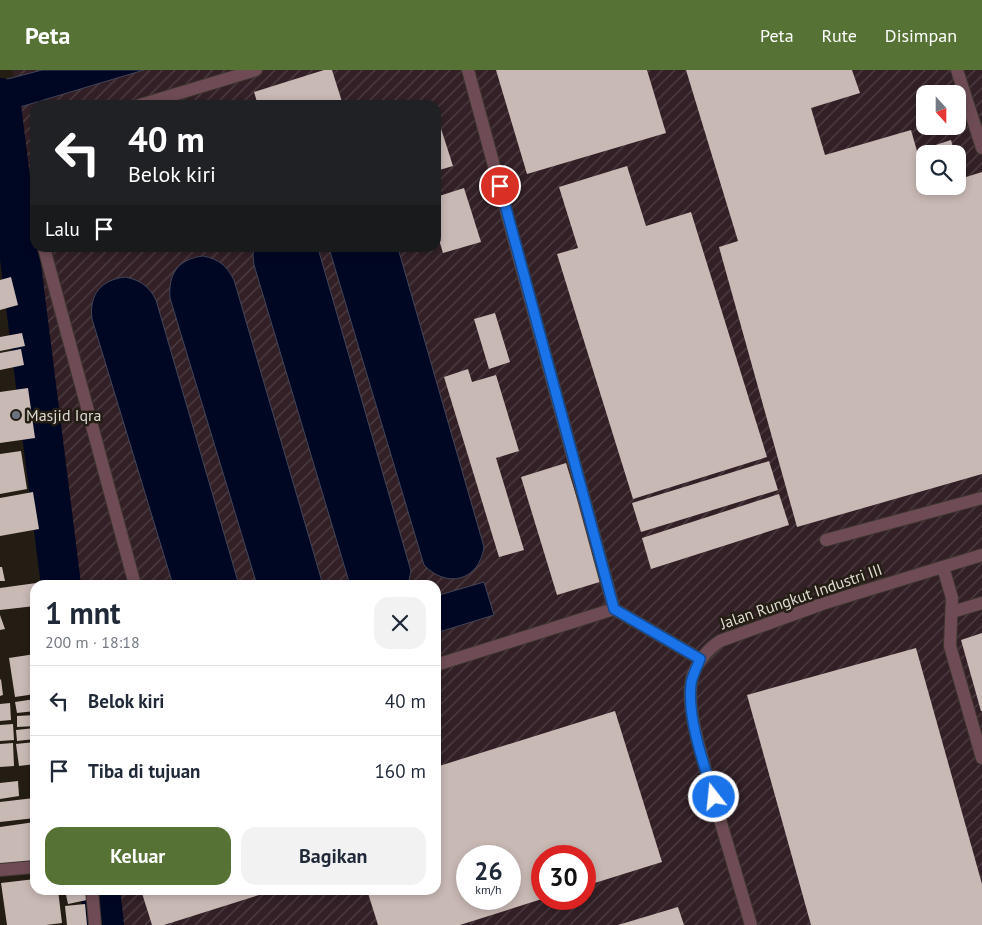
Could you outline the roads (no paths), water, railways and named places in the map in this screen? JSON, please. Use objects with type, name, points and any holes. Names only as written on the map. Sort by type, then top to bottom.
[{"type":"street","points":[[157,100],[256,70]]},
{"type":"street","points":[[468,70],[614,609],[700,659]]},
{"type":"street","points":[[957,70],[982,148]]},
{"type":"street","points":[[45,252],[134,580]]},
{"type":"street","points":[[826,540],[982,498]]},
{"type":"street","name":"Jalan Rungkut Industri III","points":[[751,925],[698,743],[693,718],[690,702],[691,682],[700,659],[712,646],[720,641],[825,603],[982,555]]},
{"type":"street","points":[[943,567],[952,598],[950,646],[982,758]]},
{"type":"street","points":[[952,612],[982,603]]},
{"type":"street","points":[[441,663],[614,609]]},
{"type":"street","points":[[0,870],[30,867]]},
{"type":"street","points":[[92,895],[95,925]]},
{"type":"water","points":[[42,70],[144,70],[44,100],[30,100],[30,104],[0,113],[0,81]]},
{"type":"water","points":[[253,252],[319,252],[411,571],[409,580],[348,580],[254,265]]},
{"type":"water","points":[[330,252],[399,252],[484,547],[476,568],[461,578],[442,577],[433,573],[424,565]]},
{"type":"water","points":[[203,256],[214,259],[222,264],[234,280],[322,580],[255,580],[170,298],[171,282],[176,269],[187,260]]},
{"type":"water","points":[[125,277],[144,284],[156,300],[238,580],[171,580],[92,319],[93,302],[98,290],[109,281]]},
{"type":"water","points":[[484,582],[494,615],[441,631],[441,595]]},
{"type":"waterway","points":[[0,98],[60,580]]},
{"type":"waterway","points":[[101,895],[104,925]]},
{"type":"place","name":"Masjid Iqra","points":[[16,415]]}]
